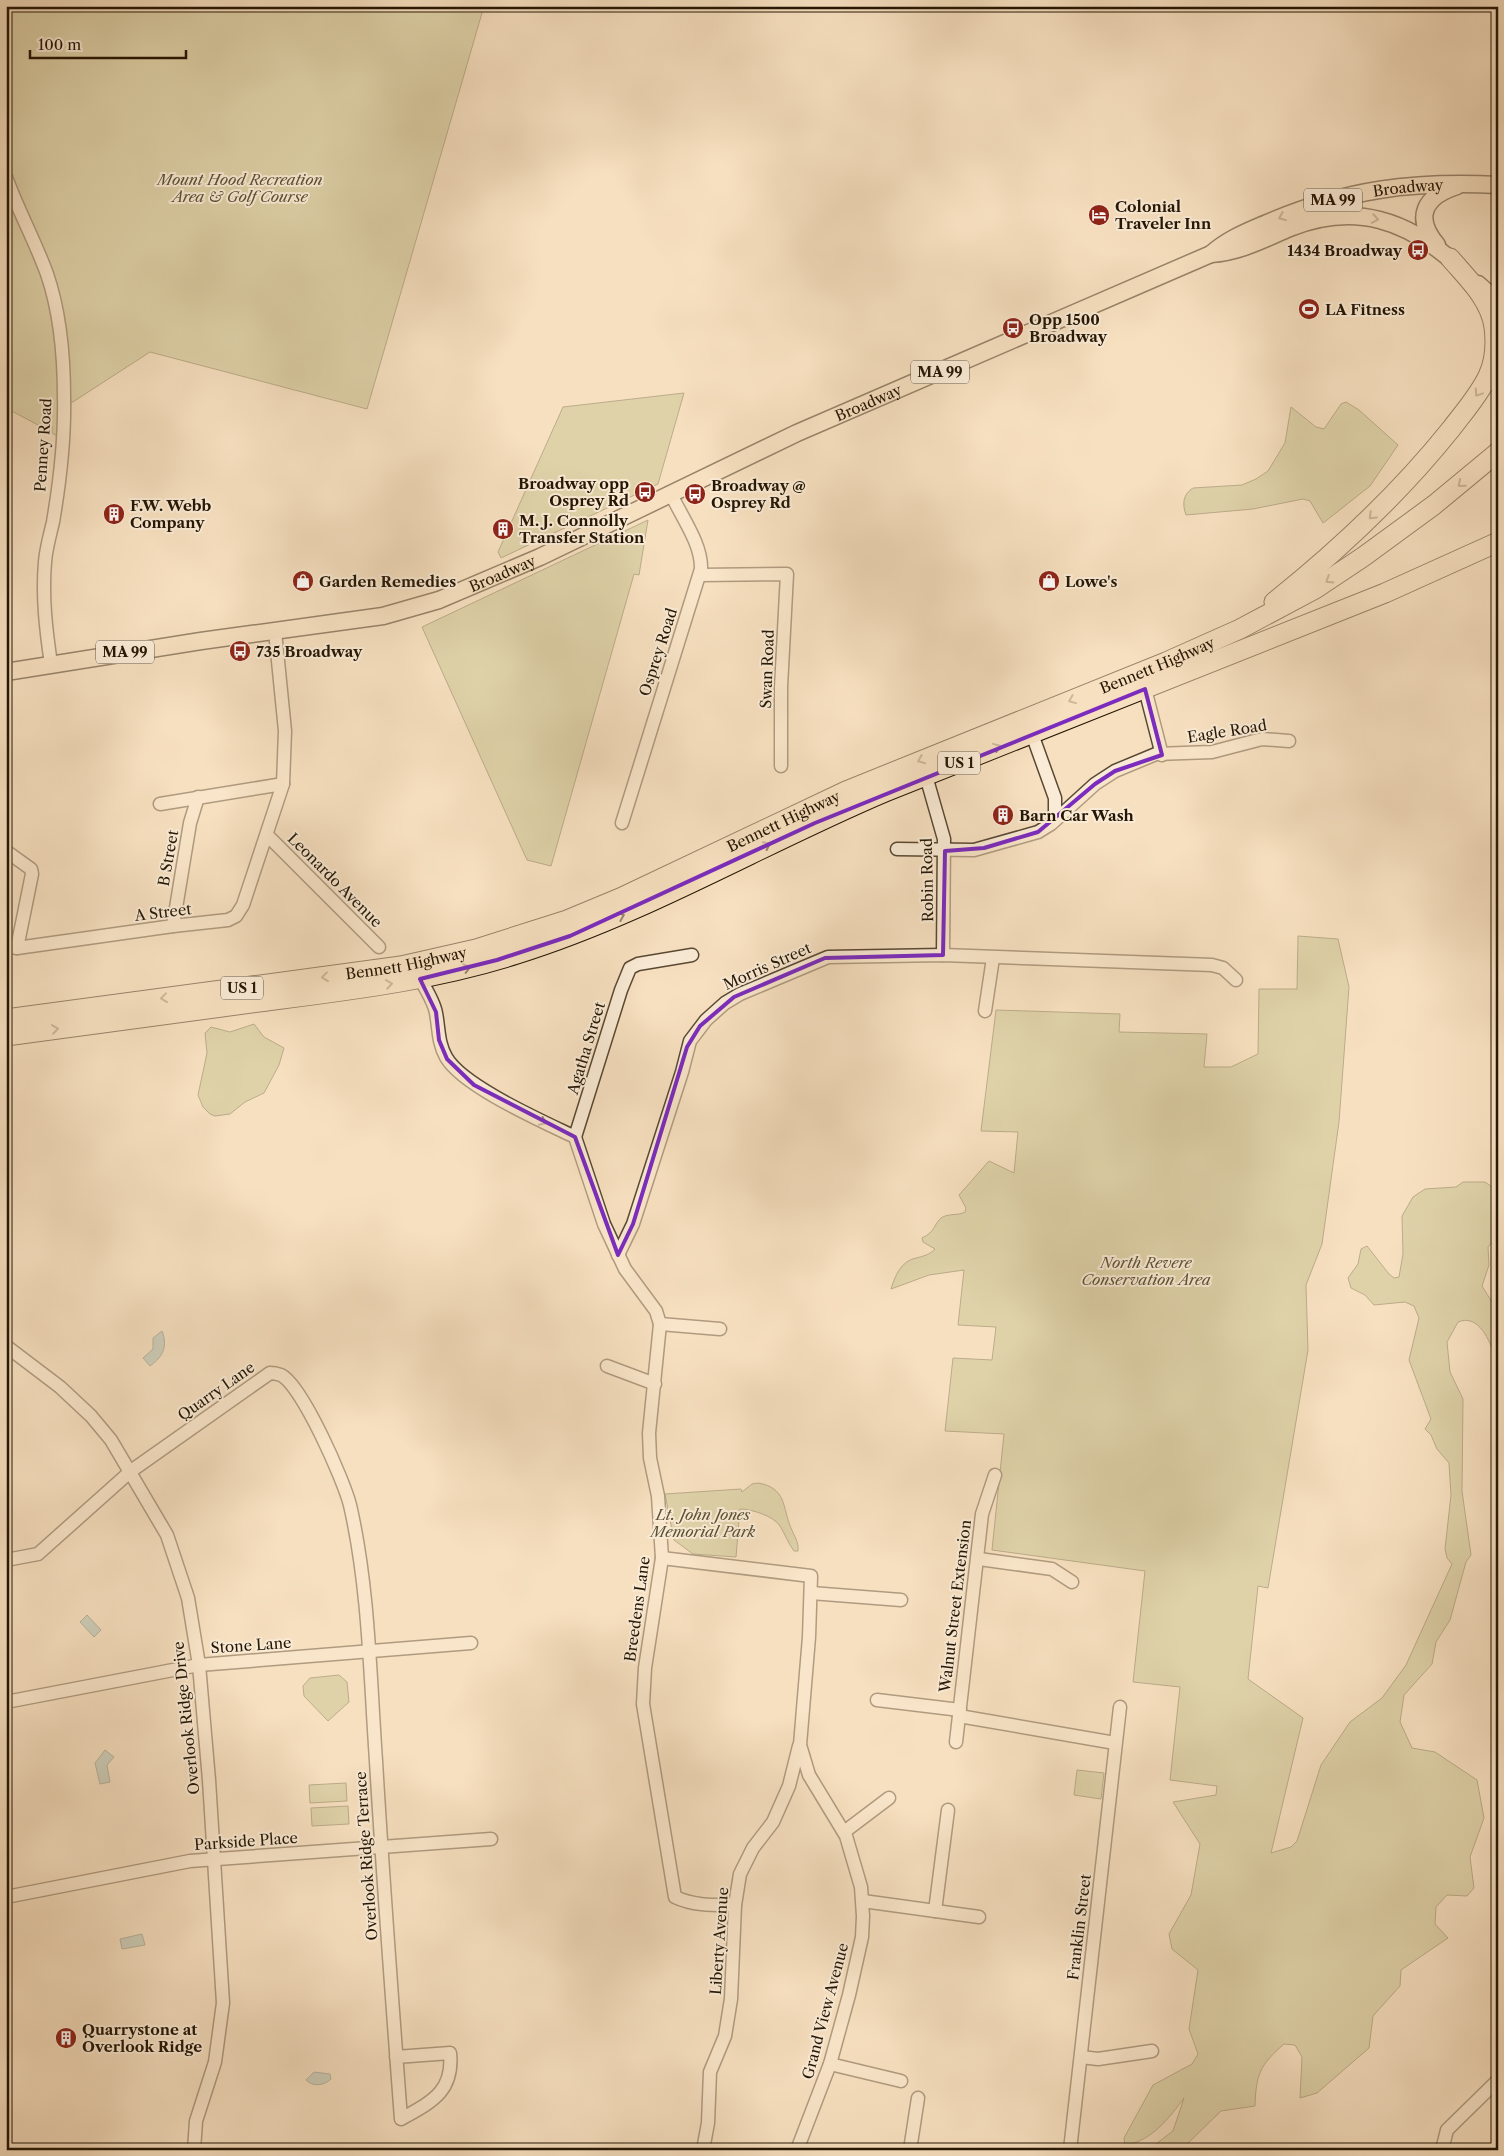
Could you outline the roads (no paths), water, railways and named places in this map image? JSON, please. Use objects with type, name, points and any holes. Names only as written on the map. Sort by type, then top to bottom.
[{"type":"highway","points":[[1240,629],[1355,533],[1400,489],[1446,435],[1486,380],[1495,350],[1492,317],[1477,289],[1450,258]]},
{"type":"highway","name":"Bennett Highway","points":[[6,1019],[383,969],[457,954],[531,933],[620,898],[776,823],[864,784],[1166,662],[1240,629],[1315,588],[1363,557],[1434,505],[1498,452]]},
{"type":"highway","name":"Bennett Highway","points":[[6,1036],[420,979],[497,960],[579,933],[642,906],[815,823],[926,776],[1385,593],[1498,542]]},
{"type":"main road","points":[[1450,258],[1428,233],[1424,221],[1425,211],[1431,200],[1438,194],[1466,183]]},
{"type":"main road","name":"Broadway","points":[[6,672],[383,616],[439,600],[523,564],[797,433],[1211,254],[1226,241],[1292,213],[1326,202],[1403,185],[1498,184]]},
{"type":"main road","name":"Broadway","points":[[1211,254],[1231,253],[1314,220],[1354,216],[1383,220],[1427,240],[1450,258],[1498,302]]},
{"type":"street","name":"Penney Road","points":[[6,177],[22,220],[47,275],[55,305],[59,336],[64,396],[64,425],[52,522],[46,550],[43,590],[51,664]]},
{"type":"street","name":"Osprey Road","points":[[622,823],[700,575],[699,555],[671,494]]},
{"type":"street","name":"Swan Road","points":[[700,575],[787,574],[781,766]]},
{"type":"street","name":"Leonardo Avenue","points":[[275,631],[285,731],[283,784],[267,835],[379,947]]},
{"type":"street","points":[[1145,689],[1162,755]]},
{"type":"street","points":[[1032,734],[1055,798],[1055,820]]},
{"type":"street","name":"Eagle Road","points":[[898,849],[945,851],[984,848],[1038,832],[1055,820],[1095,784],[1115,771],[1156,754],[1212,752],[1262,734],[1288,741]]},
{"type":"street","name":"Robin Road","points":[[926,776],[942,824],[945,851],[943,955]]},
{"type":"street","points":[[160,804],[283,784]]},
{"type":"street","name":"B Street","points":[[173,926],[190,823],[198,797]]},
{"type":"street","name":"A Street","points":[[12,947],[228,920],[236,916],[243,905],[267,835]]},
{"type":"street","points":[[6,851],[31,868],[32,874],[12,947]]},
{"type":"street","name":"Agatha Street","points":[[575,1137],[621,990],[630,968],[638,964],[692,955]]},
{"type":"street","name":"Morris Street","points":[[618,1255],[633,1224],[682,1072],[690,1041],[706,1020],[725,1003],[740,994],[825,958],[943,955],[1212,965],[1228,971],[1236,980]]},
{"type":"street","points":[[985,1010],[993,958]]},
{"type":"street","points":[[420,979],[436,1012],[438,1040],[447,1059],[474,1084],[575,1137],[604,1224],[618,1255],[625,1269],[656,1311],[660,1324],[720,1329]]},
{"type":"street","name":"Breedens Lane","points":[[660,1324],[649,1433],[650,1458],[658,1496],[662,1558],[645,1668],[642,1704],[675,1897],[685,1902],[735,1906]]},
{"type":"street","name":"Overlook Ridge Drive","points":[[6,1346],[60,1387],[86,1411],[111,1440],[167,1535],[188,1598],[199,1665],[214,1859],[222,2018],[215,2062],[196,2121],[194,2150]]},
{"type":"street","points":[[607,1366],[655,1384]]},
{"type":"street","name":"Quarry Lane","points":[[6,1560],[38,1554],[131,1471],[270,1373],[282,1376],[292,1386],[320,1431],[338,1470],[350,1503],[358,1548],[368,1652]]},
{"type":"street","name":"Walnut Street Extension","points":[[956,1742],[979,1559],[982,1514],[995,1475]]},
{"type":"street","points":[[662,1558],[811,1576],[811,1593],[902,1600]]},
{"type":"street","points":[[979,1559],[1052,1569],[1072,1582]]},
{"type":"street","name":"Grand View Avenue","points":[[797,2150],[830,2064],[862,1937],[863,1901],[844,1832],[809,1775],[800,1744],[811,1593]]},
{"type":"street","name":"Stone Lane","points":[[6,1702],[199,1665],[471,1643]]},
{"type":"street","name":"Overlook Ridge Terrace","points":[[368,1652],[381,1848],[396,2057],[401,2119],[439,2094],[449,2082],[452,2068],[450,2054],[396,2057]]},
{"type":"street","points":[[877,1700],[959,1713],[976,1719],[1115,1743]]},
{"type":"street","name":"Franklin Street","points":[[1070,2150],[1101,1889],[1120,1707]]},
{"type":"street","name":"Liberty Avenue","points":[[703,2150],[708,2123],[710,2072],[725,2036],[731,1999],[735,1906],[740,1874],[753,1848],[773,1822],[785,1795],[800,1744]]},
{"type":"street","points":[[844,1832],[889,1798]]},
{"type":"street","points":[[935,1911],[948,1810]]},
{"type":"street","name":"Parkside Place","points":[[6,1897],[190,1861],[491,1839]]},
{"type":"street","points":[[863,1901],[979,1917]]},
{"type":"street","points":[[1080,2057],[1098,2059],[1152,2051]]},
{"type":"street","points":[[830,2064],[901,2081]]},
{"type":"street","points":[[1442,2150],[1446,2130],[1498,2080]]},
{"type":"street","points":[[910,2150],[918,2098]]},
{"type":"water","points":[[162,1331],[164,1336],[163,1351],[150,1366],[143,1358],[153,1349],[153,1338]]},
{"type":"water","points":[[87,1615],[101,1630],[94,1637],[80,1622]]},
{"type":"water","points":[[105,1750],[114,1757],[107,1765],[110,1782],[100,1784],[95,1763]]},
{"type":"water","points":[[142,1934],[145,1945],[122,1949],[120,1939]]},
{"type":"water","points":[[314,2072],[330,2074],[331,2079],[322,2084],[312,2084],[306,2080]]},
{"type":"place","name":"Colonial Traveler Inn","points":[[1099,215]]},
{"type":"place","name":"1434 Broadway","points":[[1418,250]]},
{"type":"place","name":"LA Fitness","points":[[1309,309]]},
{"type":"place","name":"Opp 1500 Broadway","points":[[1013,328]]},
{"type":"place","name":"Broadway opp Osprey Rd","points":[[645,492]]},
{"type":"place","name":"Broadway @ Osprey Rd","points":[[695,494]]},
{"type":"place","name":"F.W. Webb Company","points":[[114,514]]},
{"type":"place","name":"M. J. Connolly Transfer Station","points":[[503,529]]},
{"type":"place","name":"Garden Remedies","points":[[303,581]]},
{"type":"place","name":"Lowe's","points":[[1049,581]]},
{"type":"place","name":"735 Broadway","points":[[240,651]]},
{"type":"place","name":"Barn Car Wash","points":[[1003,815]]},
{"type":"place","name":"Quarrystone at Overlook Ridge","points":[[66,2038]]},
{"type":"park label","name":"Mount Hood Recreation Area & Golf Course","points":[[240,188]]},
{"type":"park label","name":"North Revere Conservation Area","points":[[1146,1270]]},
{"type":"park label","name":"Lt. John Jones Memorial Park","points":[[703,1522]]}]
